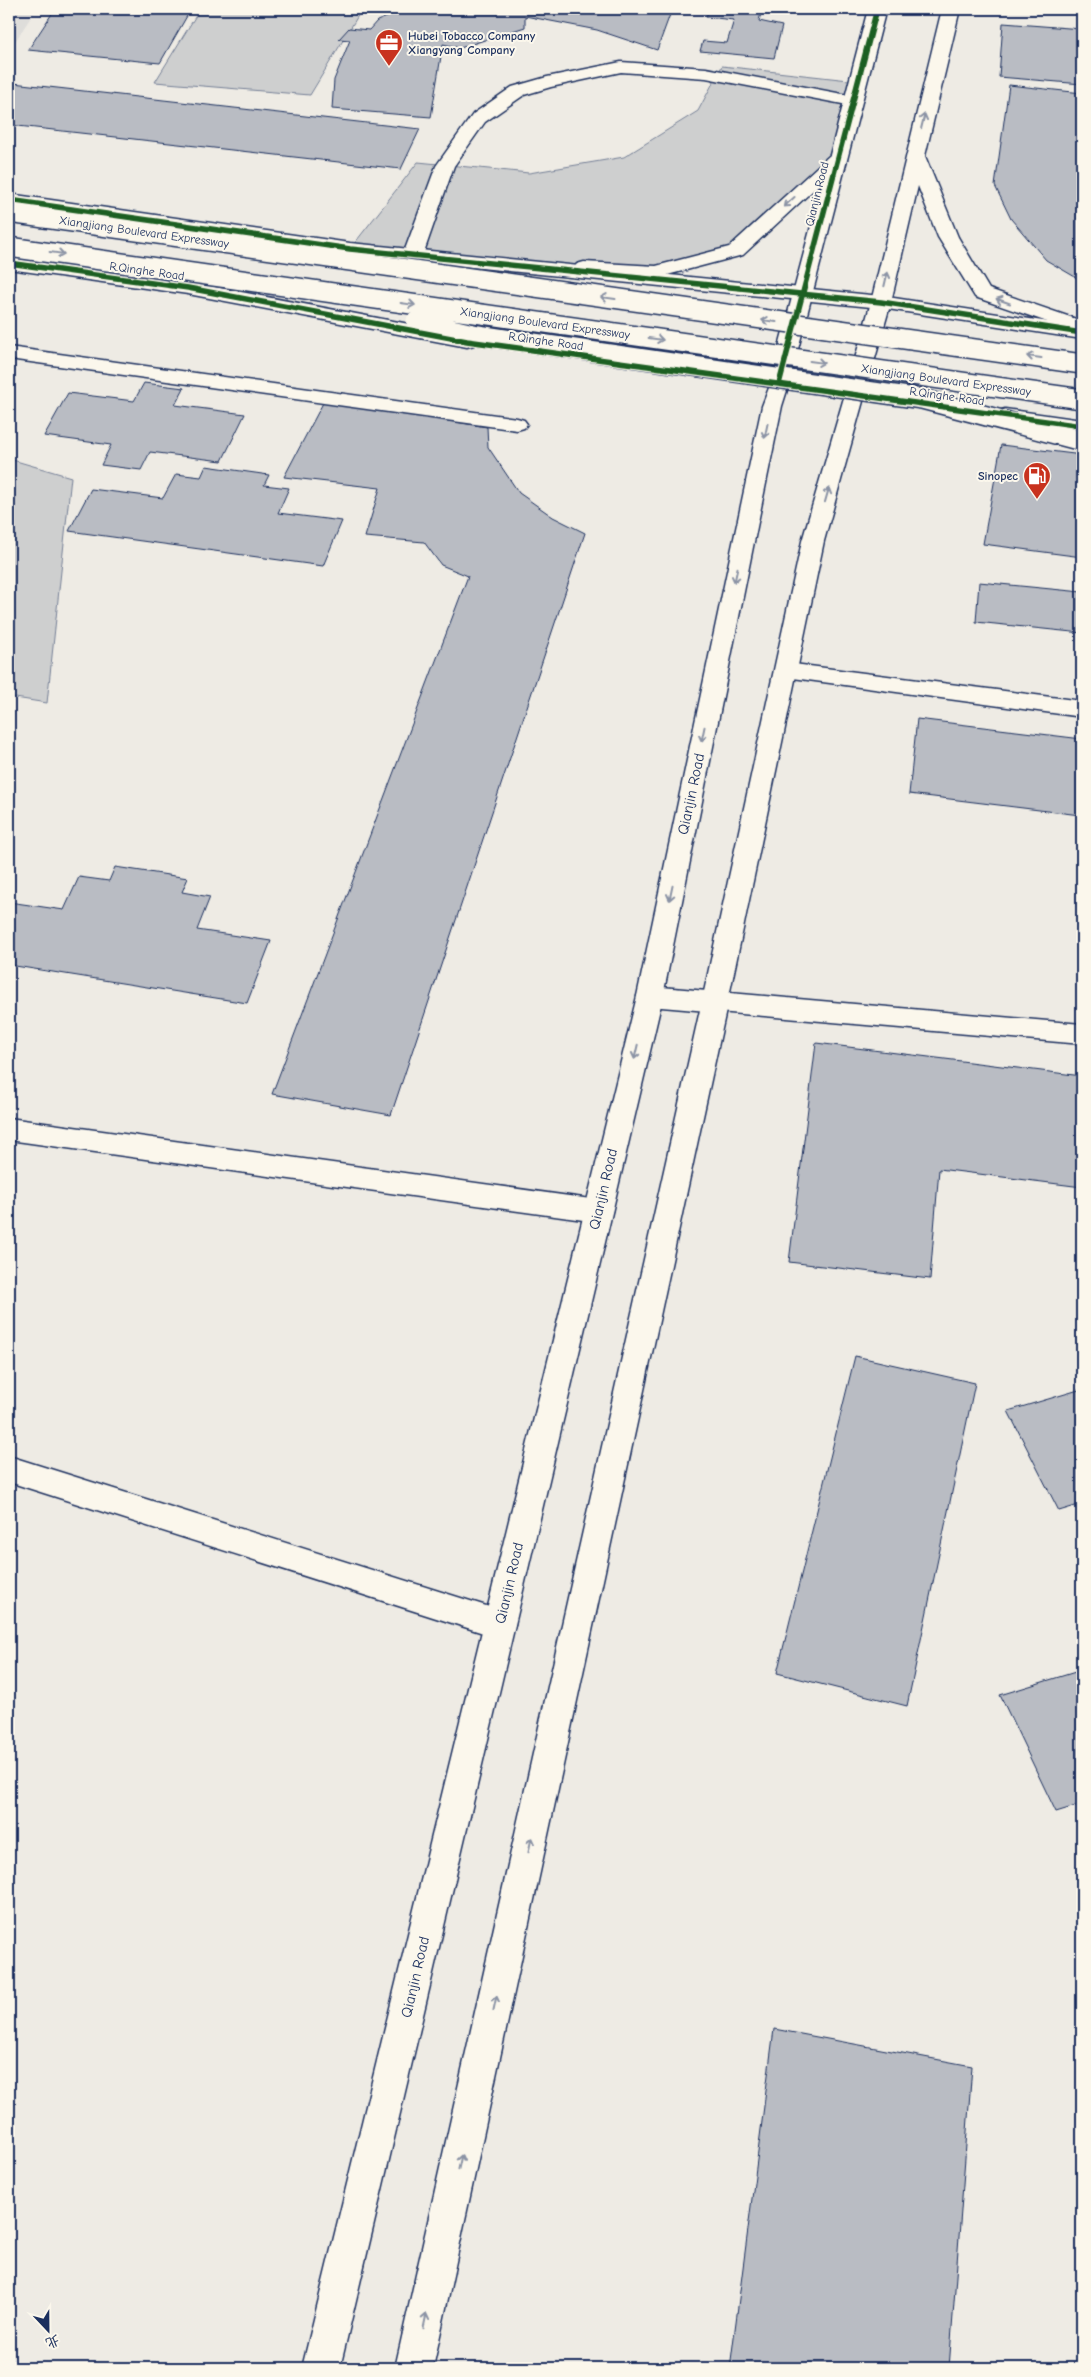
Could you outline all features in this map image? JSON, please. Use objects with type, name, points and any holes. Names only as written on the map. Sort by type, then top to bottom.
[{"type":"main road","name":"Qianjin Road","points":[[321,2368],[650,996],[772,406],[877,9]]},
{"type":"main road","points":[[414,2368],[715,1002],[813,542],[881,302],[951,9]]},
{"type":"main road","points":[[413,255],[445,166],[479,118],[518,91],[546,82],[621,68],[706,73],[853,101]]},
{"type":"main road","points":[[915,154],[948,238],[982,293],[1082,328]]},
{"type":"main road","points":[[521,265],[656,272],[736,251],[838,158]]},
{"type":"main road","points":[[9,200],[350,249],[881,302],[1082,333]]},
{"type":"main road","name":"Xiangjiang Boulevard Expressway","points":[[9,213],[1082,364]]},
{"type":"main road","name":"Xiangjiang Boulevard Expressway","points":[[9,246],[1082,399]]},
{"type":"main road","name":"R.Qinghe Road","points":[[9,263],[188,288],[467,341],[1082,426]]},
{"type":"main road","points":[[232,279],[478,336],[922,399],[1082,442]]},
{"type":"main road","points":[[9,354],[517,424]]},
{"type":"main road","points":[[786,671],[1082,709]]},
{"type":"main road","points":[[650,996],[1082,1034]]},
{"type":"main road","points":[[9,1129],[598,1211]]},
{"type":"main road","points":[[9,1469],[499,1624]]},
{"type":"shaded area","points":[[9,9],[36,9],[9,51]]},
{"type":"shaded area","points":[[200,9],[362,9],[310,95],[155,82]]},
{"type":"shaded area","points":[[722,66],[858,81],[838,157],[736,251],[656,272],[350,249],[418,162],[529,173],[624,157],[698,111]]},
{"type":"shaded area","points":[[9,459],[71,477],[47,703],[9,697]]},
{"type":"building","points":[[55,9],[191,9],[160,63],[28,50]]},
{"type":"building","name":"Hubei Tobacco Company Xiangyang Company","points":[[394,9],[672,9],[657,50],[597,30],[525,16],[525,27],[460,48],[443,44],[431,117],[332,109],[334,80],[350,40],[339,39],[349,28],[369,30],[377,21],[399,12]]},
{"type":"building","points":[[709,9],[762,9],[759,21],[782,26],[774,58],[700,51],[703,41],[727,43],[734,20],[706,17]]},
{"type":"building","points":[[1003,23],[1082,29],[1082,84],[999,77]]},
{"type":"building","points":[[13,83],[420,129],[401,169],[9,125],[9,89]]},
{"type":"building","points":[[1009,85],[1082,93],[1082,281],[1046,260],[1011,219],[995,186]]},
{"type":"building","points":[[144,383],[184,388],[175,405],[245,414],[222,461],[150,452],[141,470],[101,465],[111,445],[44,436],[68,393],[134,401]]},
{"type":"building","points":[[324,401],[487,427],[488,447],[519,493],[553,517],[585,533],[391,1115],[272,1094],[468,576],[441,565],[424,542],[365,537],[380,488],[284,477]]},
{"type":"building","name":"Sinopec","points":[[1001,445],[1082,455],[1082,557],[983,544]]},
{"type":"building","points":[[206,466],[269,475],[264,485],[289,488],[278,513],[342,521],[323,566],[69,531],[91,489],[163,498],[176,474],[201,477]]},
{"type":"building","points":[[979,582],[1082,592],[1082,633],[976,622]]},
{"type":"building","points":[[917,719],[1082,739],[1080,815],[909,794]]},
{"type":"building","points":[[115,867],[188,878],[182,892],[210,897],[197,930],[271,941],[247,1003],[9,965],[9,902],[64,910],[79,877],[109,881]]},
{"type":"building","points":[[816,1043],[1082,1076],[1082,1187],[939,1169],[930,1279],[789,1262]]},
{"type":"building","points":[[855,1356],[975,1383],[907,1706],[777,1673]]},
{"type":"building","points":[[1082,1389],[1082,1504],[1059,1511],[1008,1411]]},
{"type":"building","points":[[1082,1670],[1082,1804],[1056,1812],[1000,1695]]},
{"type":"building","points":[[774,2029],[972,2066],[949,2368],[730,2368]]},
{"type":"cycle path","points":[[779,384],[877,9]]},
{"type":"cycle path","points":[[9,200],[350,249],[881,302],[1082,333]]},
{"type":"cycle path","points":[[9,263],[188,288],[467,341],[1082,426]]},
{"type":"place","name":"Hubei Tobacco Company Xiangyang Company","points":[[389,67]]},
{"type":"place","name":"Sinopec","points":[[1037,500]]}]
